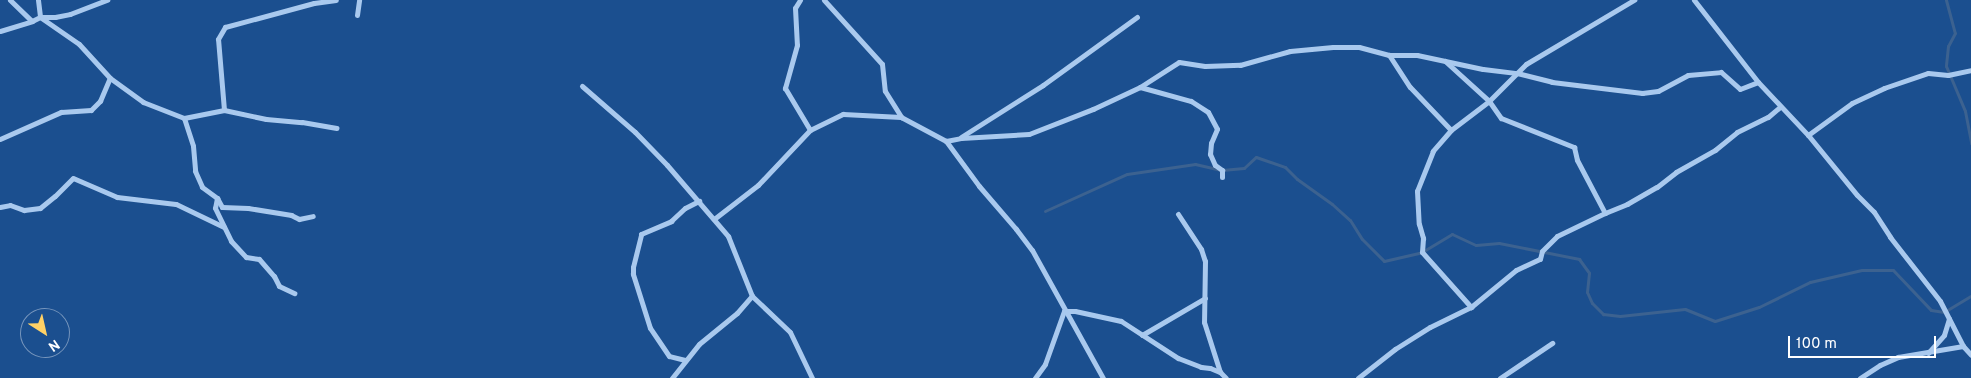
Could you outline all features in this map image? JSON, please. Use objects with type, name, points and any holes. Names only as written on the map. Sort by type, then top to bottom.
[{"type":"street","points":[[10,0],[32,21]]},
{"type":"street","points":[[38,0],[40,17],[79,44],[110,78],[143,102],[184,118],[224,110],[266,119],[302,122],[336,128]]},
{"type":"street","points":[[0,31],[40,17],[70,14],[107,0]]},
{"type":"street","points":[[224,110],[218,39],[225,27],[314,3],[336,0]]},
{"type":"street","points":[[357,15],[359,0]]},
{"type":"street","points":[[800,0],[796,8],[797,45],[785,88],[810,130]]},
{"type":"street","points":[[824,0],[882,64],[885,90],[901,117]]},
{"type":"street","points":[[1471,308],[1422,252],[1423,238],[1419,224],[1417,191],[1433,152],[1451,130],[1489,101],[1526,64],[1634,0]]},
{"type":"street","points":[[1694,0],[1758,82],[1808,135],[1874,212],[1890,237],[1940,302],[1963,346],[1971,355]]},
{"type":"street","points":[[961,138],[1043,85],[1137,17]]},
{"type":"street","points":[[946,141],[961,138],[1029,134],[1140,87],[1179,62],[1205,66],[1240,65],[1290,51],[1333,47],[1359,47],[1389,55],[1417,55],[1483,69],[1517,73],[1552,82],[1642,93],[1658,91],[1688,75],[1721,72],[1740,89],[1758,82]]},
{"type":"street","points":[[1389,55],[1410,87],[1451,130]]},
{"type":"street","points":[[1445,61],[1489,101],[1501,118],[1574,147],[1577,160],[1605,213]]},
{"type":"street","points":[[1808,135],[1852,103],[1884,88],[1928,73],[1948,75],[1971,70]]},
{"type":"street","points":[[0,139],[61,112],[91,110],[100,101],[110,78]]},
{"type":"street","points":[[582,86],[635,132],[699,201],[728,236],[752,296],[790,332],[812,378]]},
{"type":"street","points":[[1140,87],[1191,101],[1208,112],[1218,129],[1211,143],[1210,154],[1215,165],[1222,170],[1222,178]]},
{"type":"street","points":[[1358,378],[1395,349],[1430,327],[1471,308],[1516,270],[1540,260],[1542,251],[1557,236],[1627,204],[1656,187],[1676,172],[1715,150],[1737,132],[1768,117],[1780,107]]},
{"type":"street","points":[[714,219],[758,185],[810,130],[843,114],[901,117],[946,141],[979,186],[1032,250],[1064,311],[1104,378]]},
{"type":"street","points":[[184,118],[193,146],[195,172],[202,187],[217,198],[222,207],[248,208],[290,215],[299,219],[313,216]]},
{"type":"street","points":[[0,207],[10,205],[24,210],[40,208],[73,178],[116,197],[176,204],[224,227]]},
{"type":"street","points":[[217,198],[215,208],[231,241],[246,257],[259,259],[274,276],[279,286],[294,294]]},
{"type":"street","points":[[685,360],[669,356],[650,328],[633,274],[633,267],[640,234],[671,221],[685,208],[699,201]]},
{"type":"street","points":[[1178,214],[1201,249],[1205,261],[1204,322],[1220,372],[1226,378]]},
{"type":"street","points":[[672,378],[700,344],[737,313],[752,296]]},
{"type":"street","points":[[1142,335],[1205,298]]},
{"type":"street","points":[[1064,311],[1087,313],[1121,321],[1190,363],[1220,372]]},
{"type":"street","points":[[1035,378],[1045,364],[1064,311]]},
{"type":"street","points":[[1927,353],[1938,344],[1948,320]]},
{"type":"street","points":[[1500,378],[1552,343]]},
{"type":"street","points":[[1860,378],[1880,365],[1898,357],[1963,346]]},
{"type":"waterway","points":[[1946,0],[1955,33],[1948,46],[1946,66],[1965,111],[1971,143]]},
{"type":"waterway","points":[[1045,211],[1127,174],[1195,164],[1222,170],[1244,168],[1256,157],[1285,167],[1297,179],[1332,204],[1350,220],[1362,239],[1384,261],[1422,252],[1452,234],[1476,245],[1499,243],[1579,259],[1589,273],[1587,292],[1592,303],[1603,314],[1620,316],[1685,309],[1715,321],[1759,307],[1810,282],[1862,270],[1893,270],[1931,310],[1944,312],[1971,296]]}]
